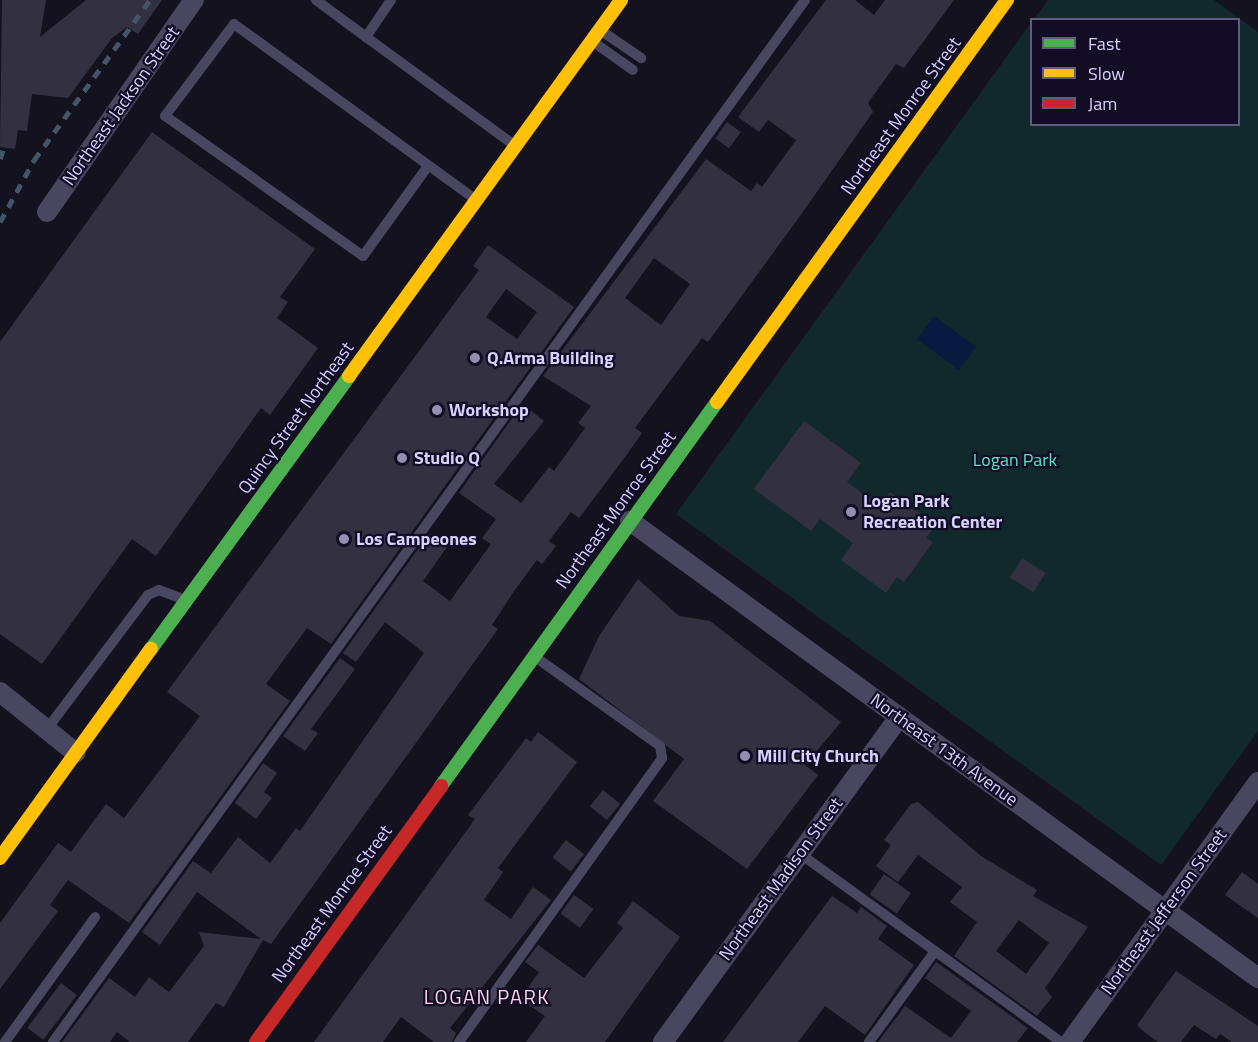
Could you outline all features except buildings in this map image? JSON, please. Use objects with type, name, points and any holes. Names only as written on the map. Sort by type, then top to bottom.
[{"type":"street","name":"Northeast Jackson Street","points":[[47,212],[194,0]]},
{"type":"street","name":"Quincy Street Northeast","points":[[0,858],[621,0]]},
{"type":"street","name":"Northeast Monroe Street","points":[[256,1042],[532,655],[1007,0]]},
{"type":"street","name":"Northeast 13th Avenue","points":[[630,521],[1258,978]]},
{"type":"street","points":[[0,692],[76,753]]},
{"type":"street","name":"Northeast Madison Street","points":[[663,1042],[898,717]]},
{"type":"street","name":"Northeast Jefferson Street","points":[[1070,1042],[1258,782]]},
{"type":"lane","points":[[316,0],[515,146]]},
{"type":"lane","points":[[366,37],[391,0]]},
{"type":"lane","points":[[53,1042],[805,0]]},
{"type":"lane","points":[[428,166],[363,256],[165,116],[234,24],[477,200]]},
{"type":"lane","points":[[596,35],[641,58]]},
{"type":"lane","points":[[596,35],[633,70]]},
{"type":"lane","points":[[47,729],[148,595],[159,590],[185,600]]},
{"type":"lane","points":[[459,1042],[662,758],[660,746],[532,655]]},
{"type":"lane","points":[[799,854],[1061,1042]]},
{"type":"lane","points":[[5,1042],[95,917]]},
{"type":"lane","points":[[869,1042],[935,951]]},
{"type":"green space","name":"Logan Park","points":[[1048,0],[1214,0],[1239,18],[1035,18]]},
{"type":"green space","name":"Logan Park","points":[[1240,19],[1258,32],[1258,731],[1161,865],[676,514],[1030,24],[1030,126],[1240,126]]},
{"type":"water","points":[[934,316],[976,347],[959,370],[917,339]]},
{"type":"railway","points":[[0,222],[34,160],[150,0]]},
{"type":"railway","points":[[0,159],[3,149]]},
{"type":"traffic: fast","points":[[151,649],[349,376]]},
{"type":"traffic: fast","points":[[441,786],[717,402]]},
{"type":"traffic: slow","points":[[349,376],[621,0]]},
{"type":"traffic: slow","points":[[717,402],[1007,0]]},
{"type":"traffic: slow","points":[[0,858],[151,649]]},
{"type":"traffic: jam","points":[[256,1042],[441,786]]},
{"type":"place","name":"Q.Arma Building","points":[[475,358]]},
{"type":"place","name":"Workshop","points":[[437,410]]},
{"type":"place","name":"Studio Q","points":[[402,458]]},
{"type":"place","name":"Logan Park Recreation Center","points":[[851,512]]},
{"type":"place","name":"Los Campeones","points":[[344,539]]},
{"type":"place","name":"Mill City Church","points":[[745,756]]},
{"type":"district","name":"LOGAN PARK","points":[[487,996]]}]
